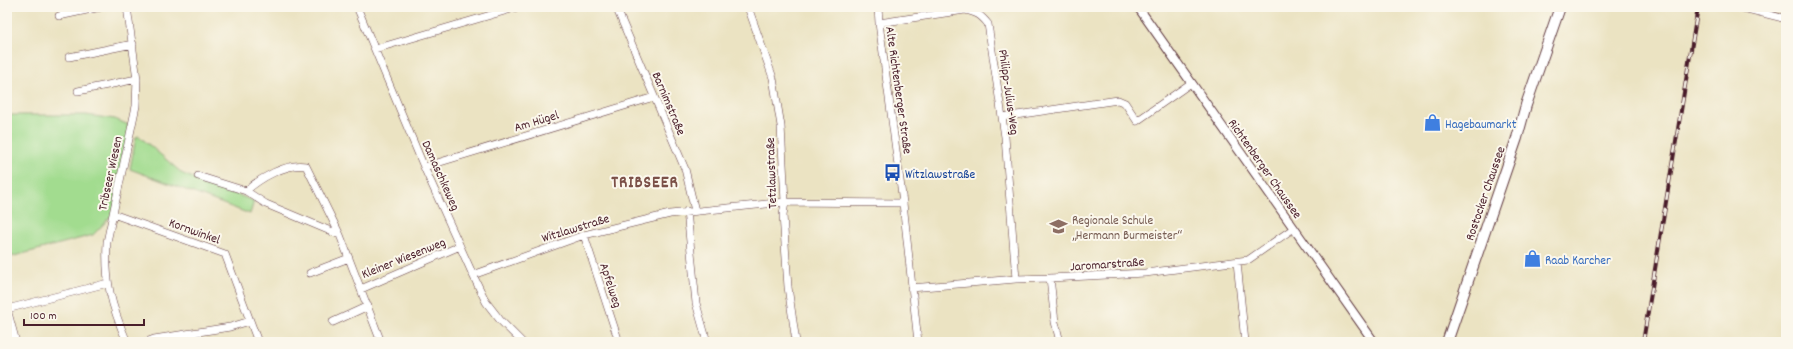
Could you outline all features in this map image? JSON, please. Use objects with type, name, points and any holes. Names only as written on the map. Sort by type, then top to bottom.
[{"type":"main road","name":"Rostocker Chaussee","points":[[1447,342],[1560,7]]},
{"type":"street","points":[[59,16],[101,7]]},
{"type":"street","name":"Tribseer Wiesen","points":[[127,7],[137,79],[136,106],[107,242],[106,262],[110,296],[127,342]]},
{"type":"street","name":"Damaschkeweg","points":[[358,7],[424,167],[486,302],[495,314],[522,342]]},
{"type":"street","points":[[375,49],[518,7]]},
{"type":"street","name":"Barnimstraße","points":[[616,7],[685,169],[695,211]]},
{"type":"street","name":"Tetzlawstraße","points":[[748,7],[773,78],[781,126],[788,287],[796,342]]},
{"type":"street","name":"Alte Richtenberger Straße","points":[[878,7],[903,203],[918,342]]},
{"type":"street","name":"Richtenberger Chaussee","points":[[1138,7],[1374,342]]},
{"type":"street","points":[[1739,7],[1786,19]]},
{"type":"street","name":"Philipp-Julius-Weg","points":[[879,23],[965,10],[982,16],[988,24],[1005,137],[1016,279]]},
{"type":"street","points":[[69,57],[133,44]]},
{"type":"street","points":[[78,91],[137,79]]},
{"type":"street","points":[[1002,117],[1118,100],[1125,103],[1137,122],[1191,83]]},
{"type":"street","name":"Am Hügel","points":[[424,167],[654,97]]},
{"type":"street","name":"Kleiner Wiesenweg","points":[[246,191],[256,181],[270,174],[286,168],[301,165],[306,166],[340,235],[361,289],[460,246]]},
{"type":"street","points":[[198,176],[246,191],[266,204],[340,235]]},
{"type":"street","name":"Witzlawstraße","points":[[473,275],[584,235],[687,211],[785,202],[903,203]]},
{"type":"street","points":[[687,211],[696,303],[706,342]]},
{"type":"street","name":"Kornwinkel","points":[[113,214],[225,254],[258,342]]},
{"type":"street","name":"Jaromarstraße","points":[[911,288],[1016,279],[1145,273],[1237,262],[1248,260],[1294,228]]},
{"type":"street","name":"Apfelweg","points":[[584,235],[619,342]]},
{"type":"street","name":"Kleiner Wiesenweg","points":[[310,273],[349,258]]},
{"type":"street","points":[[1237,262],[1245,342]]},
{"type":"street","points":[[1050,278],[1055,322],[1060,342]]},
{"type":"street","points":[[16,342],[7,309],[108,283]]},
{"type":"street","points":[[361,289],[382,342]]},
{"type":"street","points":[[333,322],[368,306]]},
{"type":"street","points":[[146,342],[154,339],[230,327],[250,321]]},
{"type":"green space","points":[[7,115],[86,115],[115,119],[131,126],[113,214],[93,235],[7,258]]},
{"type":"green space","points":[[139,136],[183,174],[254,201],[250,214],[130,169],[136,137]]},
{"type":"railway","points":[[1643,342],[1698,7]]},
{"type":"place","name":"Hagebaumarkt","points":[[1432,123]]},
{"type":"place","name":"Witzlawstraße","points":[[892,173]]},
{"type":"place","name":"Regionale Schule „Hermann Burmeister“","points":[[1059,226]]},
{"type":"place","name":"Raab Karcher","points":[[1532,259]]},
{"type":"district","name":"TRIBSEER","points":[[645,181]]}]
